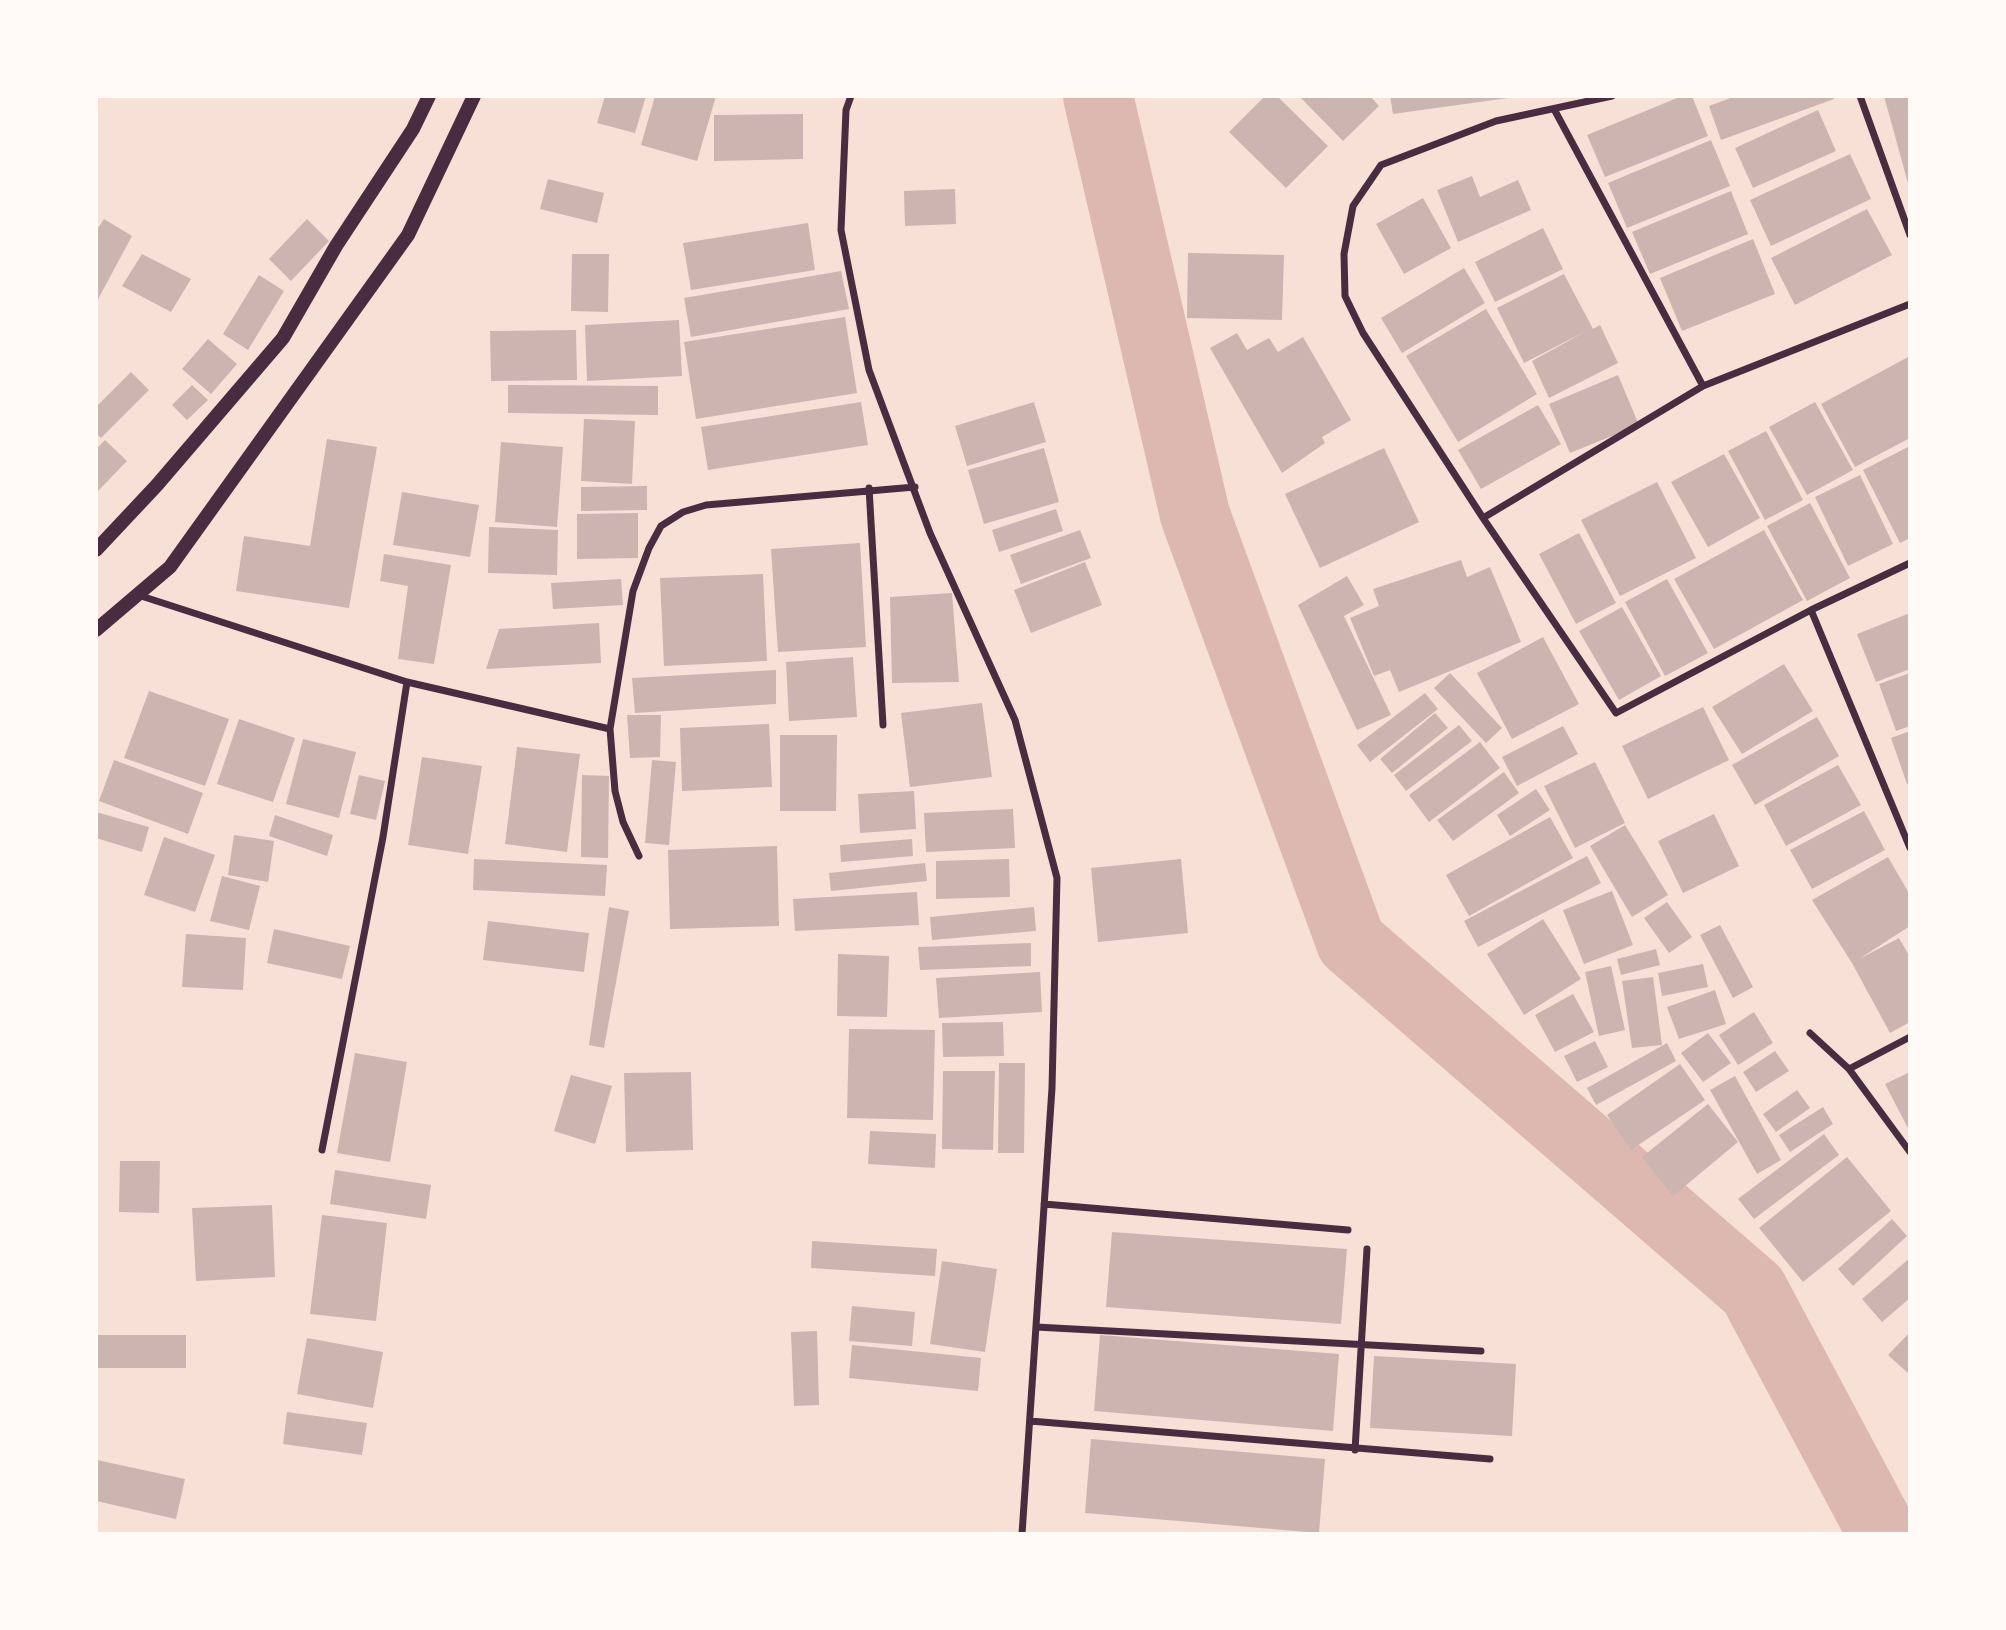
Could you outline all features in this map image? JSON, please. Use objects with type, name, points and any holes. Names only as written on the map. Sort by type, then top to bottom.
[{"type":"main road","points":[[96,550],[158,485],[283,338],[336,246],[413,129],[429,96]]},
{"type":"main road","points":[[96,630],[170,567],[408,235],[474,96]]},
{"type":"street","points":[[851,96],[846,110],[841,230],[869,370],[915,486],[930,533],[1015,720],[1057,878],[1052,1088],[1022,1534]]},
{"type":"street","points":[[1612,96],[1496,121],[1381,165],[1353,205],[1343,254],[1345,296],[1363,333],[1483,519],[1616,713],[1811,610],[1910,563]]},
{"type":"street","points":[[1860,96],[1910,235]]},
{"type":"street","points":[[1554,109],[1703,386]]},
{"type":"street","points":[[1483,519],[1703,386],[1910,303]]},
{"type":"street","points":[[639,856],[622,822],[615,791],[610,729],[634,591],[649,548],[661,526],[683,512],[706,505],[869,488],[915,486]]},
{"type":"street","points":[[869,488],[883,725]]},
{"type":"street","points":[[138,595],[407,682],[610,729]]},
{"type":"street","points":[[1811,610],[1910,848]]},
{"type":"street","points":[[322,1150],[383,837],[407,682]]},
{"type":"street","points":[[1811,1034],[1849,1069],[1910,1152]]},
{"type":"street","points":[[1849,1069],[1910,1037]]},
{"type":"street","points":[[1044,1204],[1348,1230]]},
{"type":"street","points":[[1355,1450],[1367,1249]]},
{"type":"street","points":[[1036,1327],[1481,1351]]},
{"type":"street","points":[[1030,1421],[1355,1450],[1490,1459]]},
{"type":"building","points":[[605,96],[646,96],[635,133],[597,123]]},
{"type":"building","points":[[655,96],[716,96],[697,161],[641,145]]},
{"type":"building","points":[[1265,96],[1277,96],[1328,146],[1286,188],[1229,132]]},
{"type":"building","points":[[1299,96],[1370,96],[1379,106],[1343,141]]},
{"type":"building","points":[[1390,96],[1508,96],[1508,98],[1393,114]]},
{"type":"building","points":[[1682,96],[1692,96],[1708,136],[1605,177],[1587,135]]},
{"type":"building","points":[[1736,96],[1833,96],[1834,99],[1721,140],[1709,106]]},
{"type":"building","points":[[1884,96],[1910,96],[1910,187],[1909,187]]},
{"type":"building","points":[[1818,110],[1836,151],[1753,188],[1735,148]]},
{"type":"building","points":[[803,114],[803,159],[714,161],[714,115]]},
{"type":"building","points":[[1711,140],[1730,186],[1627,228],[1608,183]]},
{"type":"building","points":[[1850,154],[1871,199],[1771,246],[1750,200]]},
{"type":"building","points":[[1472,176],[1480,197],[1518,180],[1531,210],[1458,242],[1437,190]]},
{"type":"building","points":[[548,179],[604,193],[597,223],[540,209]]},
{"type":"building","points":[[955,189],[956,224],[905,226],[904,191]]},
{"type":"building","points":[[1731,191],[1748,234],[1650,274],[1632,232]]},
{"type":"building","points":[[1423,198],[1451,248],[1404,274],[1376,224]]},
{"type":"building","points":[[1867,209],[1892,255],[1795,305],[1771,258]]},
{"type":"building","points":[[104,219],[132,236],[96,303],[96,231]]},
{"type":"building","points":[[307,219],[329,241],[291,281],[269,259]]},
{"type":"building","points":[[808,223],[815,270],[691,290],[683,243]]},
{"type":"building","points":[[1543,228],[1563,269],[1495,302],[1475,262]]},
{"type":"building","points":[[1753,239],[1775,294],[1682,331],[1660,278]]},
{"type":"building","points":[[1188,253],[1284,255],[1282,320],[1187,318]]},
{"type":"building","points":[[142,254],[191,279],[171,312],[122,286]]},
{"type":"building","points":[[572,254],[609,254],[608,312],[571,311]]},
{"type":"building","points":[[1464,268],[1485,303],[1402,353],[1381,318]]},
{"type":"building","points":[[841,271],[849,309],[691,337],[684,298]]},
{"type":"building","points":[[1564,274],[1593,329],[1600,325],[1618,363],[1549,398],[1532,361],[1588,330],[1524,363],[1497,308]]},
{"type":"building","points":[[259,275],[284,291],[248,350],[223,334]]},
{"type":"building","points":[[1486,309],[1537,394],[1458,442],[1406,356]]},
{"type":"building","points":[[845,317],[857,393],[696,419],[684,342]]},
{"type":"building","points":[[679,320],[682,376],[587,381],[585,325]]},
{"type":"building","points":[[576,330],[577,380],[491,381],[490,331]]},
{"type":"building","points":[[1237,333],[1247,350],[1269,338],[1278,352],[1303,337],[1351,420],[1322,437],[1325,443],[1282,473],[1210,348]]},
{"type":"building","points":[[208,339],[237,364],[211,394],[182,369]]},
{"type":"building","points":[[1910,356],[1910,438],[1855,467],[1821,404]]},
{"type":"building","points":[[131,372],[149,390],[101,438],[96,433],[96,407]]},
{"type":"building","points":[[1618,375],[1639,425],[1570,453],[1549,404]]},
{"type":"building","points":[[192,385],[208,400],[187,420],[172,405]]},
{"type":"building","points":[[508,385],[658,386],[658,415],[508,413]]},
{"type":"building","points":[[861,402],[868,445],[708,470],[701,427]]},
{"type":"building","points":[[1034,402],[1046,442],[967,466],[955,426]]},
{"type":"building","points":[[1815,402],[1853,470],[1807,495],[1769,427]]},
{"type":"building","points":[[1538,405],[1561,444],[1481,489],[1458,450]]},
{"type":"building","points":[[584,419],[635,421],[632,484],[581,481]]},
{"type":"building","points":[[1766,431],[1803,500],[1765,520],[1728,451]]},
{"type":"building","points":[[327,439],[377,447],[349,608],[236,591],[244,536],[310,546]]},
{"type":"building","points":[[105,440],[127,461],[96,493],[96,449]]},
{"type":"building","points":[[501,442],[563,447],[557,527],[495,522]]},
{"type":"building","points":[[1910,446],[1910,538],[1900,543],[1863,470]]},
{"type":"building","points":[[1044,448],[1059,502],[984,524],[968,470]]},
{"type":"building","points":[[1384,448],[1419,522],[1320,568],[1285,494]]},
{"type":"building","points":[[1724,454],[1760,518],[1708,547],[1671,482]]},
{"type":"building","points":[[1860,475],[1893,544],[1848,566],[1815,497]]},
{"type":"building","points":[[1657,482],[1696,558],[1620,596],[1581,520]]},
{"type":"building","points":[[647,486],[647,510],[581,511],[581,487]]},
{"type":"building","points":[[402,492],[479,505],[470,557],[393,545]]},
{"type":"building","points":[[1810,503],[1850,578],[1807,601],[1767,526]]},
{"type":"building","points":[[1056,509],[1063,531],[999,552],[992,530]]},
{"type":"building","points":[[638,513],[638,558],[577,559],[577,514]]},
{"type":"building","points":[[489,527],[558,530],[557,575],[488,573]]},
{"type":"building","points":[[1080,530],[1091,558],[1021,584],[1010,555]]},
{"type":"building","points":[[1764,530],[1803,600],[1714,649],[1674,579]]},
{"type":"building","points":[[1579,533],[1616,603],[1576,624],[1539,554]]},
{"type":"building","points":[[860,543],[866,647],[778,652],[771,549]]},
{"type":"building","points":[[384,554],[451,565],[434,664],[398,659],[408,586],[380,581]]},
{"type":"building","points":[[1461,560],[1467,577],[1490,567],[1521,642],[1399,692],[1390,670],[1374,676],[1350,618],[1379,606],[1373,589]]},
{"type":"building","points":[[1085,562],[1102,605],[1031,633],[1014,590]]},
{"type":"building","points":[[763,574],[767,661],[664,666],[660,578]]},
{"type":"building","points":[[1347,576],[1364,605],[1344,616],[1391,715],[1357,730],[1298,605]]},
{"type":"building","points":[[621,579],[623,605],[553,609],[551,583]]},
{"type":"building","points":[[1667,579],[1708,653],[1665,676],[1625,602]]},
{"type":"building","points":[[952,593],[959,682],[892,683],[890,597]]},
{"type":"building","points":[[1622,607],[1661,676],[1619,700],[1579,631]]},
{"type":"building","points":[[1910,613],[1910,669],[1876,682],[1857,634]]},
{"type":"building","points":[[599,623],[601,663],[486,669],[499,629]]},
{"type":"building","points":[[1543,637],[1579,704],[1512,739],[1477,673]]},
{"type":"building","points":[[853,657],[857,717],[789,721],[786,662]]},
{"type":"building","points":[[1784,664],[1813,711],[1742,754],[1712,707]]},
{"type":"building","points":[[776,670],[776,704],[635,713],[632,678]]},
{"type":"building","points":[[1450,673],[1502,728],[1486,743],[1434,688]]},
{"type":"building","points":[[1910,673],[1910,726],[1896,731],[1879,684]]},
{"type":"building","points":[[149,691],[229,719],[205,786],[124,758]]},
{"type":"building","points":[[1425,693],[1438,709],[1370,762],[1357,745]]},
{"type":"building","points":[[982,703],[992,777],[910,787],[901,713]]},
{"type":"building","points":[[1703,707],[1729,760],[1648,799],[1622,746]]},
{"type":"building","points":[[1435,713],[1448,728],[1392,773],[1380,759]]},
{"type":"building","points":[[627,715],[661,715],[660,757],[630,758]]},
{"type":"building","points":[[1817,717],[1839,756],[1755,805],[1732,765]]},
{"type":"building","points":[[239,719],[295,738],[273,802],[217,784]]},
{"type":"building","points":[[769,724],[772,787],[682,791],[680,728]]},
{"type":"building","points":[[1459,725],[1472,741],[1406,791],[1394,775]]},
{"type":"building","points":[[1563,726],[1578,754],[1517,786],[1502,757]]},
{"type":"building","points":[[1910,731],[1910,783],[1907,784],[1891,738]]},
{"type":"building","points":[[780,735],[837,735],[836,811],[780,811]]},
{"type":"building","points":[[303,739],[356,752],[339,818],[286,804]]},
{"type":"building","points":[[1480,742],[1500,768],[1429,822],[1409,795]]},
{"type":"building","points":[[517,747],[580,754],[567,852],[505,844]]},
{"type":"building","points":[[422,757],[482,766],[468,854],[408,845]]},
{"type":"building","points":[[114,760],[203,793],[188,834],[99,801]]},
{"type":"building","points":[[652,760],[676,762],[669,845],[645,843]]},
{"type":"building","points":[[1595,762],[1625,823],[1575,848],[1544,786]]},
{"type":"building","points":[[1838,765],[1861,805],[1786,846],[1764,805]]},
{"type":"building","points":[[1504,772],[1519,793],[1453,841],[1437,820]]},
{"type":"building","points":[[359,775],[385,781],[376,820],[350,814]]},
{"type":"building","points":[[582,775],[609,776],[608,858],[581,857]]},
{"type":"building","points":[[1536,789],[1550,810],[1510,836],[1497,815]]},
{"type":"building","points":[[914,791],[916,829],[860,833],[858,794]]},
{"type":"building","points":[[1013,809],[1015,848],[926,852],[924,813]]},
{"type":"building","points":[[1864,811],[1885,850],[1812,889],[1790,850]]},
{"type":"building","points":[[96,812],[149,827],[142,852],[96,838]]},
{"type":"building","points":[[1714,814],[1739,866],[1683,893],[1658,841]]},
{"type":"building","points":[[275,815],[333,835],[327,856],[269,836]]},
{"type":"building","points":[[1550,817],[1573,858],[1469,916],[1446,875]]},
{"type":"building","points":[[1625,825],[1668,895],[1632,917],[1590,846]]},
{"type":"building","points":[[234,835],[274,841],[268,882],[228,875]]},
{"type":"building","points":[[164,837],[215,855],[195,912],[144,895]]},
{"type":"building","points":[[912,839],[913,856],[841,862],[840,845]]},
{"type":"building","points":[[777,846],[779,926],[670,929],[668,850]]},
{"type":"building","points":[[1587,856],[1601,883],[1478,947],[1464,921]]},
{"type":"building","points":[[1888,857],[1910,895],[1910,926],[1859,959],[1899,938],[1910,957],[1910,1022],[1890,1033],[1852,963],[1812,900]]},
{"type":"building","points":[[474,859],[607,865],[605,896],[473,890]]},
{"type":"building","points":[[1009,859],[1010,897],[936,899],[936,861]]},
{"type":"building","points":[[1181,859],[1188,933],[1098,942],[1091,868]]},
{"type":"building","points":[[925,863],[927,881],[831,891],[829,873]]},
{"type":"building","points":[[222,876],[260,886],[249,930],[210,921]]},
{"type":"building","points":[[1612,891],[1633,945],[1584,964],[1563,910]]},
{"type":"building","points":[[917,892],[919,925],[795,931],[793,899]]},
{"type":"building","points":[[1667,902],[1692,937],[1669,953],[1644,918]]},
{"type":"building","points":[[609,907],[629,911],[604,1048],[589,1045]]},
{"type":"building","points":[[1034,907],[1036,931],[932,940],[930,917]]},
{"type":"building","points":[[1543,919],[1581,979],[1524,1015],[1487,954]]},
{"type":"building","points":[[488,921],[589,933],[584,972],[483,960]]},
{"type":"building","points":[[1720,925],[1753,987],[1733,998],[1700,935]]},
{"type":"building","points":[[274,929],[350,946],[342,979],[267,963]]},
{"type":"building","points":[[186,934],[246,938],[243,990],[182,987]]},
{"type":"building","points":[[1031,943],[1031,966],[920,970],[918,947]]},
{"type":"building","points":[[1656,949],[1660,965],[1621,975],[1617,959]]},
{"type":"building","points":[[838,954],[889,956],[887,1017],[837,1016]]},
{"type":"building","points":[[1703,964],[1708,987],[1662,996],[1658,973]]},
{"type":"building","points":[[1611,966],[1625,1030],[1599,1036],[1585,972]]},
{"type":"building","points":[[1040,972],[1042,1012],[939,1018],[936,978]]},
{"type":"building","points":[[1653,977],[1662,1045],[1632,1048],[1622,981]]},
{"type":"building","points":[[1715,990],[1726,1024],[1679,1039],[1667,1007]]},
{"type":"building","points":[[1573,994],[1594,1032],[1555,1052],[1535,1015]]},
{"type":"building","points":[[1754,1012],[1773,1043],[1738,1065],[1719,1035]]},
{"type":"building","points":[[1003,1022],[1004,1056],[943,1057],[942,1023]]},
{"type":"building","points":[[849,1029],[935,1030],[933,1120],[847,1118]]},
{"type":"building","points":[[1708,1033],[1731,1063],[1703,1082],[1681,1053]]},
{"type":"building","points":[[1595,1041],[1608,1067],[1577,1082],[1564,1056]]},
{"type":"building","points":[[1667,1043],[1676,1061],[1596,1105],[1587,1088]]},
{"type":"building","points":[[1775,1051],[1789,1071],[1756,1092],[1743,1072]]},
{"type":"building","points":[[355,1053],[407,1062],[390,1162],[337,1153]]},
{"type":"building","points":[[999,1063],[1025,1063],[1024,1153],[998,1153]]},
{"type":"building","points":[[1680,1064],[1705,1100],[1631,1150],[1607,1115]]},
{"type":"building","points":[[943,1071],[995,1071],[993,1150],[942,1149]]},
{"type":"building","points":[[691,1072],[693,1150],[626,1152],[624,1073]]},
{"type":"building","points":[[1910,1072],[1910,1132],[1885,1084]]},
{"type":"building","points":[[571,1075],[612,1086],[595,1144],[554,1131]]},
{"type":"building","points":[[1735,1076],[1781,1160],[1757,1174],[1710,1090]]},
{"type":"building","points":[[1797,1090],[1810,1108],[1776,1132],[1763,1114]]},
{"type":"building","points":[[1708,1104],[1738,1142],[1673,1196],[1642,1157]]},
{"type":"building","points":[[1823,1107],[1833,1124],[1790,1152],[1779,1135]]},
{"type":"building","points":[[870,1131],[936,1134],[935,1168],[868,1164]]},
{"type":"building","points":[[1824,1134],[1839,1155],[1754,1219],[1738,1199]]},
{"type":"building","points":[[1847,1157],[1891,1211],[1803,1282],[1759,1228]]},
{"type":"building","points":[[120,1161],[160,1161],[159,1213],[119,1212]]},
{"type":"building","points":[[335,1170],[431,1185],[426,1219],[330,1204]]},
{"type":"building","points":[[272,1205],[275,1277],[196,1281],[192,1208]]},
{"type":"building","points":[[322,1215],[387,1223],[376,1321],[310,1314]]},
{"type":"building","points":[[1892,1219],[1907,1236],[1853,1286],[1838,1269]]},
{"type":"building","points":[[1112,1232],[1347,1249],[1341,1324],[1106,1307]]},
{"type":"building","points":[[812,1241],[937,1249],[935,1276],[811,1268]]},
{"type":"building","points":[[1910,1258],[1910,1298],[1882,1322],[1862,1299]]},
{"type":"building","points":[[942,1261],[997,1269],[985,1352],[930,1344]]},
{"type":"building","points":[[852,1306],[915,1312],[912,1346],[849,1341]]},
{"type":"building","points":[[817,1331],[819,1405],[794,1406],[791,1332]]},
{"type":"building","points":[[1910,1332],[1910,1375],[1888,1355]]},
{"type":"building","points":[[96,1335],[186,1335],[186,1368],[96,1368]]},
{"type":"building","points":[[1100,1335],[1339,1354],[1333,1431],[1094,1411]]},
{"type":"building","points":[[307,1338],[383,1352],[373,1408],[297,1394]]},
{"type":"building","points":[[852,1345],[981,1358],[978,1391],[849,1378]]},
{"type":"building","points":[[1374,1356],[1516,1364],[1512,1436],[1370,1428]]},
{"type":"building","points":[[287,1412],[367,1423],[362,1455],[283,1444]]},
{"type":"building","points":[[1091,1439],[1325,1459],[1319,1533],[1085,1513]]},
{"type":"building","points":[[97,1460],[185,1479],[176,1519],[96,1501]]},
{"type":"waterway","points":[[1098,96],[1195,515],[1351,942],[1753,1290],[1883,1534]]}]
